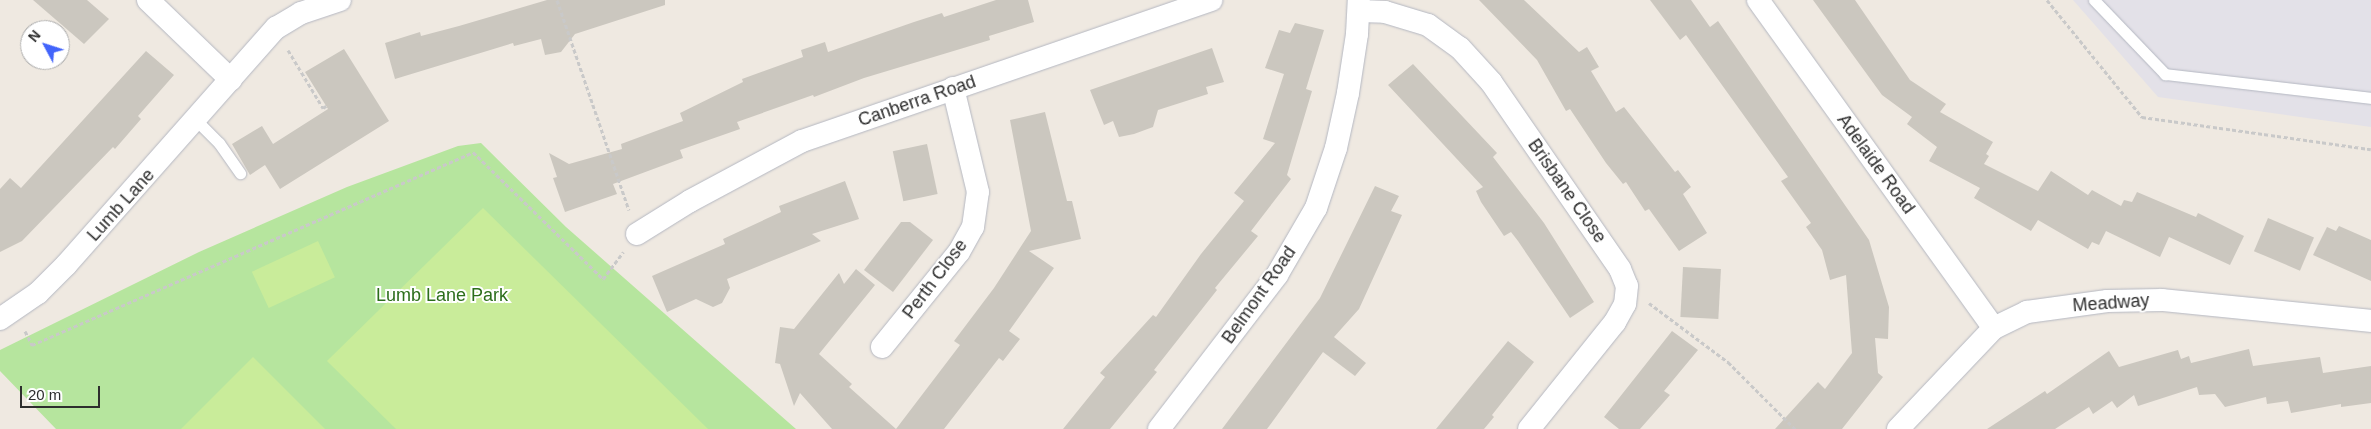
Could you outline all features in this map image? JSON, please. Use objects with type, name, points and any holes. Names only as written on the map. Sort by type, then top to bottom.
[{"type":"street","points":[[148,0],[231,80]]},
{"type":"street","name":"Lumb Lane","points":[[8,315],[66,265],[276,28],[301,13],[340,0]]},
{"type":"street","name":"Canberra Road","points":[[637,234],[690,201],[802,142],[952,88],[1211,0]]},
{"type":"street","name":"Adelaide Road","points":[[1758,0],[1994,328]]},
{"type":"street","name":"Brisbane Close","points":[[1360,5],[1428,25],[1460,48],[1491,82],[1620,268],[1627,286]]},
{"type":"street","name":"Belmont Road","points":[[1158,429],[1277,275],[1316,208],[1342,121],[1360,5]]},
{"type":"street","name":"Perth Close","points":[[882,347],[959,252],[973,227],[978,192],[952,88]]},
{"type":"street","points":[[1529,429],[1615,322],[1625,304],[1627,286]]},
{"type":"street","name":"Meadway","points":[[1898,429],[1994,328],[2027,312],[2107,301],[2162,300],[2371,321]]},
{"type":"lane","points":[[2094,0],[2166,74],[2371,98]]},
{"type":"lane","points":[[195,119],[219,143],[240,173]]},
{"type":"path","points":[[8,315],[32,345],[473,152],[603,279],[637,234],[557,0]]},
{"type":"path","points":[[2046,0],[2142,117],[2371,149]]},
{"type":"path","points":[[276,28],[323,108],[326,106]]},
{"type":"path","points":[[1627,286],[1728,362],[1795,429]]},
{"type":"shaded area","points":[[2073,0],[2371,0],[2371,127],[2158,97]]},
{"type":"green space","name":"Lumb Lane Park","points":[[481,143],[566,227],[796,429],[56,429],[0,371],[0,350],[199,252],[347,187],[458,146]]},
{"type":"green space","points":[[483,208],[708,429],[396,429],[327,361]]},
{"type":"green space","points":[[318,241],[335,277],[269,308],[252,272]]},
{"type":"green space","points":[[253,357],[325,429],[181,429]]},
{"type":"building","points":[[33,0],[87,0],[109,19],[84,44],[70,32],[70,20],[56,20]]},
{"type":"building","points":[[547,0],[665,0],[665,5],[575,34],[561,52],[545,55],[541,39],[514,46],[513,43],[395,79],[385,43],[420,32],[421,36],[459,26]]},
{"type":"building","points":[[996,0],[1028,0],[1034,22],[989,36],[990,40],[864,78],[814,97],[813,95],[737,122],[740,129],[680,150],[683,158],[613,184],[617,194],[565,212],[553,178],[557,177],[549,153],[569,164],[622,149],[621,144],[683,121],[680,113],[743,82],[742,79],[803,57],[801,50],[825,42],[828,52],[942,13],[944,17]]},
{"type":"building","points":[[1479,0],[1524,0],[1579,52],[1587,47],[1599,67],[1591,71],[1616,112],[1624,107],[1675,172],[1678,170],[1691,187],[1683,194],[1707,233],[1679,251],[1649,209],[1645,211],[1626,182],[1623,184],[1606,163],[1570,109],[1566,111],[1537,60]]},
{"type":"building","points":[[1650,0],[1691,0],[1710,27],[1718,21],[1869,240],[1889,307],[1888,339],[1875,338],[1878,373],[1883,377],[1842,429],[1775,429],[1818,382],[1825,389],[1852,353],[1846,275],[1830,280],[1822,250],[1806,227],[1811,223],[1781,181],[1788,177],[1686,35],[1680,40]]},
{"type":"building","points":[[1813,0],[1855,0],[1910,80],[1946,104],[1940,112],[1993,142],[1986,154],[1989,156],[1984,164],[2038,191],[2051,171],[2088,195],[2092,190],[2121,206],[2124,200],[2132,202],[2137,192],[2196,217],[2198,213],[2244,236],[2230,265],[2169,237],[2160,257],[2106,231],[2099,245],[2092,242],[2088,249],[2038,220],[2031,231],[1974,198],[1980,188],[1929,161],[1937,147],[1907,124],[1912,117],[1882,95]]},
{"type":"building","points":[[1295,23],[1324,30],[1306,89],[1312,91],[1287,175],[1291,179],[1251,231],[1258,236],[1215,288],[1217,290],[1154,370],[1157,372],[1110,429],[1063,429],[1105,377],[1100,373],[1153,315],[1156,317],[1201,254],[1244,201],[1234,193],[1275,143],[1263,139],[1284,74],[1265,68],[1279,30],[1290,33]]},
{"type":"building","points":[[1212,48],[1224,82],[1206,87],[1208,94],[1158,110],[1153,127],[1134,134],[1119,137],[1113,121],[1104,125],[1090,90]]},
{"type":"building","points":[[344,49],[389,121],[280,189],[265,165],[250,175],[232,144],[262,126],[273,144],[328,109],[305,72]]},
{"type":"building","points":[[146,51],[174,75],[138,116],[141,119],[115,149],[113,147],[22,241],[0,252],[0,189],[10,178],[21,188]]},
{"type":"building","points":[[1413,64],[1497,153],[1493,157],[1544,223],[1594,302],[1570,318],[1518,241],[1511,232],[1504,236],[1481,202],[1476,191],[1483,187],[1388,85]]},
{"type":"building","points":[[1045,112],[1067,201],[1072,201],[1081,239],[1029,251],[1054,268],[1009,331],[1020,339],[1003,361],[999,358],[944,429],[896,429],[960,345],[954,341],[994,288],[1031,231],[1010,120]]},
{"type":"building","points":[[927,144],[938,194],[903,201],[893,151]]},
{"type":"building","points":[[845,181],[859,219],[812,234],[821,241],[727,279],[730,288],[722,303],[713,307],[696,299],[667,312],[652,276],[725,244],[723,239],[781,212],[779,206]]},
{"type":"building","points":[[1375,186],[1399,196],[1391,211],[1402,215],[1359,309],[1334,337],[1366,363],[1355,376],[1323,352],[1267,429],[1222,429],[1320,298]]},
{"type":"building","points":[[2268,218],[2314,238],[2300,271],[2254,251]]},
{"type":"building","points":[[901,222],[910,222],[933,240],[893,292],[864,270]]},
{"type":"building","points":[[2339,226],[2371,240],[2371,281],[2313,255],[2327,227],[2336,231]]},
{"type":"building","points":[[1683,267],[1721,269],[1718,319],[1680,317]]},
{"type":"building","points":[[856,269],[875,285],[819,354],[852,384],[849,387],[896,429],[832,429],[800,393],[794,406],[780,364],[775,363],[780,327],[794,329],[839,273],[844,284]]},
{"type":"building","points":[[1672,331],[1698,350],[1664,391],[1670,395],[1640,429],[1619,429],[1604,417]]},
{"type":"building","points":[[1508,341],[1534,362],[1492,415],[1494,417],[1484,429],[1436,429]]},
{"type":"building","points":[[2249,349],[2253,366],[2320,357],[2323,373],[2371,366],[2371,403],[2341,407],[2341,404],[2291,413],[2288,401],[2267,404],[2266,397],[2225,407],[2215,394],[2199,395],[2197,387],[2138,406],[2134,395],[2117,408],[2112,401],[2093,414],[2089,407],[2055,429],[1987,429],[2045,391],[2047,394],[2109,351],[2119,367],[2178,350],[2181,359],[2189,356],[2191,363]]}]
